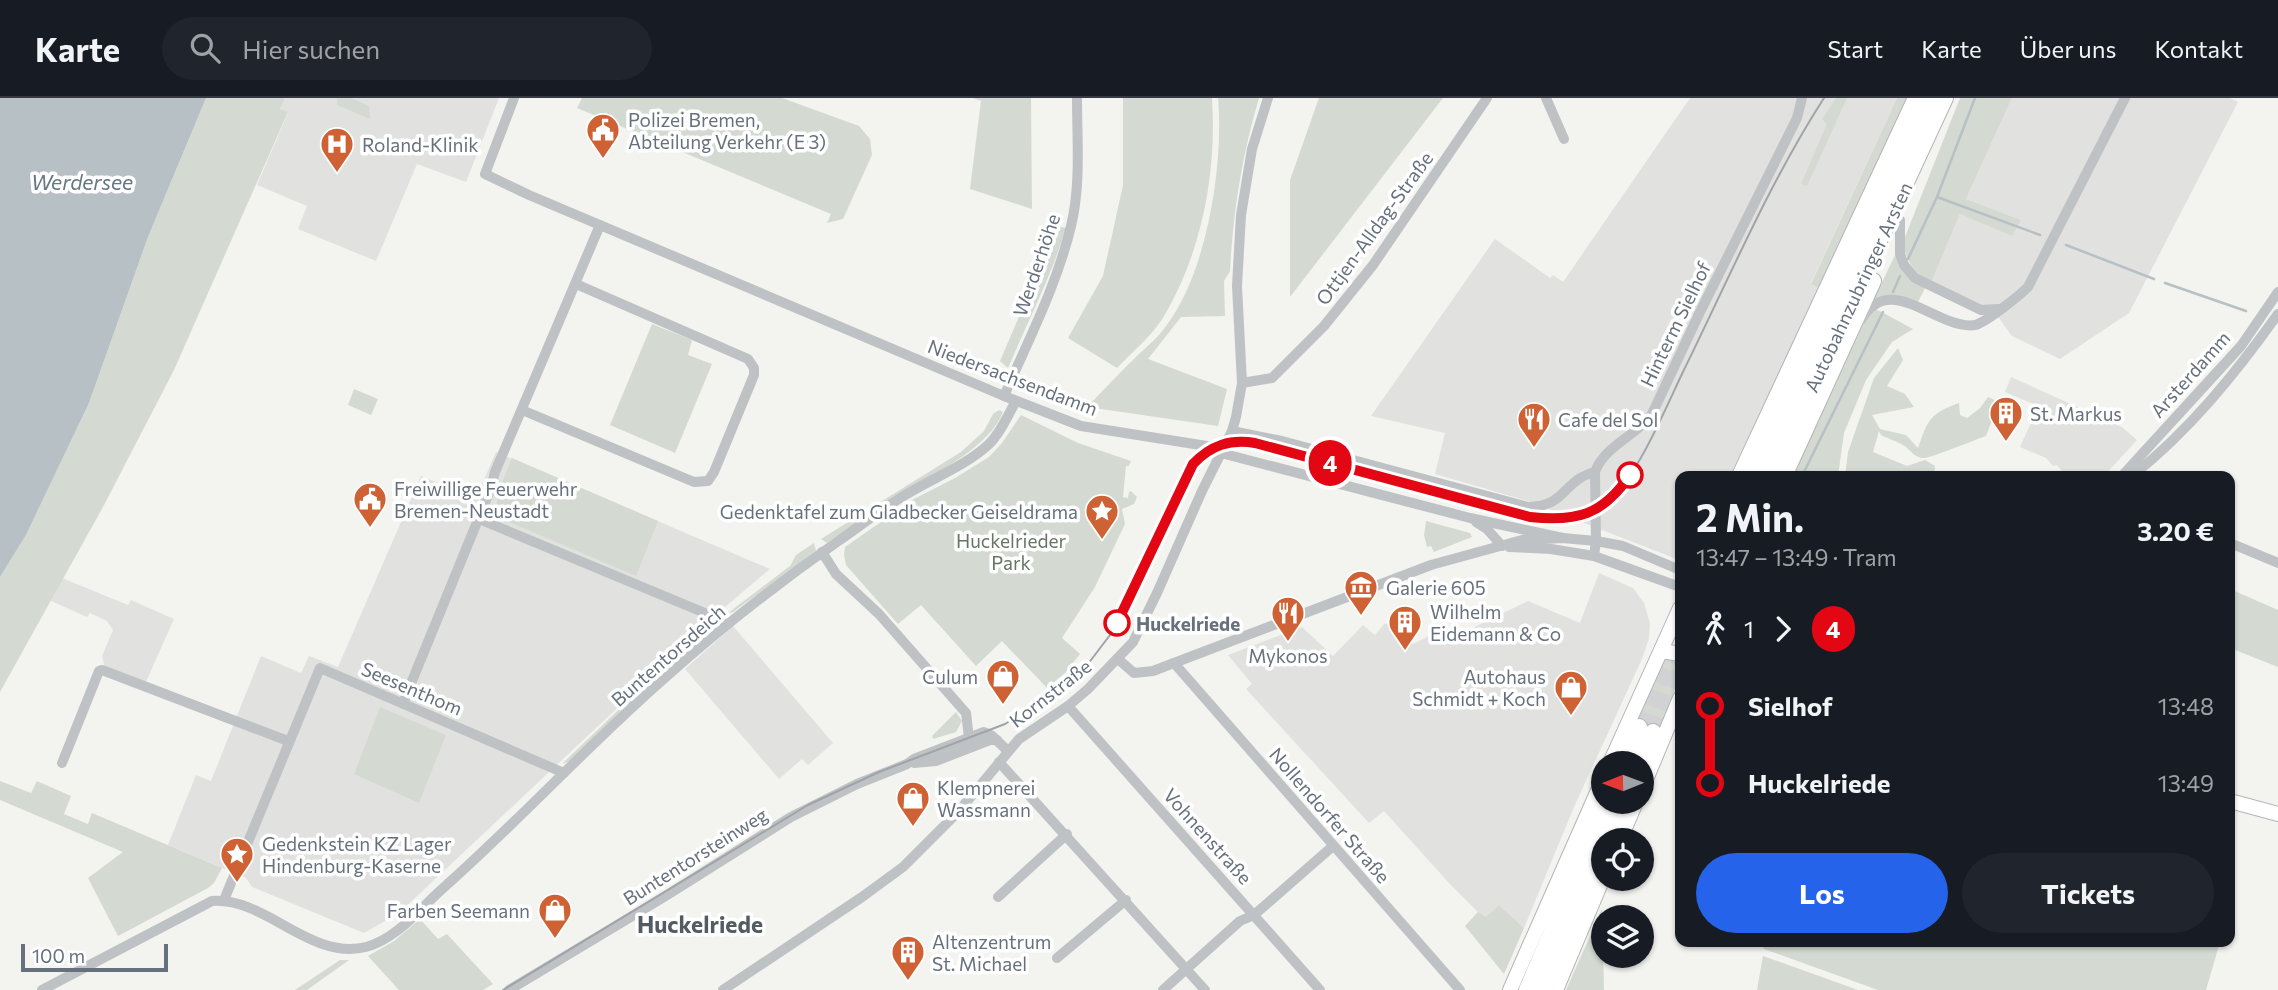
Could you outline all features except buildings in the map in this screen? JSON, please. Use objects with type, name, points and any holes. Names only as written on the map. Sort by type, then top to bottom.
[{"type":"highway","points":[[1742,471],[1916,98]]},
{"type":"highway","name":"Autobahnzubringer Arsten","points":[[1757,471],[1930,98]]},
{"type":"highway","points":[[1786,471],[1900,220],[1932,145],[1946,98]]},
{"type":"highway","name":"Autobahnzubringer Arsten","points":[[1772,471],[1946,98]]},
{"type":"highway","points":[[1631,751],[1646,730],[1642,751]]},
{"type":"highway","points":[[1527,990],[1601,814]]},
{"type":"highway","points":[[1541,990],[1591,873]]},
{"type":"main road","points":[[1616,751],[1675,620]]},
{"type":"main road","points":[[1662,651],[1675,653]]},
{"type":"main road","points":[[1654,760],[1675,710]]},
{"type":"main road","points":[[2235,802],[2278,814]]},
{"type":"main road","points":[[1510,990],[1591,806]]},
{"type":"main road","points":[[1556,990],[1598,891]]},
{"type":"street","name":"Niedersachsendamm","points":[[514,98],[485,174],[1004,396],[1081,426],[1206,446],[1221,453],[1471,518],[1563,538]]},
{"type":"street","name":"Werderhöhe","points":[[1004,396],[1052,285],[1072,226],[1077,98]]},
{"type":"street","points":[[1118,659],[1133,642],[1232,431],[1242,383],[1237,286],[1241,215],[1250,160],[1268,98]]},
{"type":"street","name":"Ottjen-Alldag-Straße","points":[[1242,383],[1272,377],[1324,326],[1373,265],[1487,98]]},
{"type":"street","points":[[1546,98],[1564,139]]},
{"type":"street","name":"Hinterm Sielhof","points":[[1595,472],[1598,462],[1645,424],[1651,414],[1797,118],[1802,98]]},
{"type":"street","points":[[1833,367],[1848,348],[1865,313],[1877,303],[1898,300],[1958,324],[1975,325],[2015,299],[2028,287],[2125,98]]},
{"type":"street","points":[[1900,220],[1898,244],[1904,265],[1915,278],[1981,310],[1998,309]]},
{"type":"street","points":[[402,703],[479,519],[495,472],[600,225]]},
{"type":"street","points":[[522,410],[694,482],[708,481],[719,461],[754,375],[754,368],[748,359],[576,284]]},
{"type":"street","points":[[1932,313],[1928,307],[1929,299],[1935,293],[1941,292]]},
{"type":"street","name":"Arsterdamm","points":[[2127,471],[2241,346],[2278,292]]},
{"type":"street","points":[[1958,324],[1965,304]]},
{"type":"street","name":"Arsterdamm","points":[[2138,471],[2164,448],[2219,390],[2278,314]]},
{"type":"street","points":[[2210,381],[2219,390]]},
{"type":"street","name":"Buntentorsdeich","points":[[223,900],[335,946],[353,948],[377,942],[397,930],[475,860],[666,677],[729,623],[822,552],[908,493],[970,458],[989,444],[1016,401]]},
{"type":"street","points":[[1232,431],[1282,440],[1528,507],[1542,507],[1556,501],[1582,475],[1595,472],[1594,556]]},
{"type":"street","name":"Niedersachsendamm","points":[[1471,518],[1488,529],[1502,546]]},
{"type":"street","points":[[479,519],[729,623]]},
{"type":"street","name":"Kornstraße","points":[[723,990],[862,898],[903,867],[958,812],[1008,751],[1036,726],[1068,706],[1118,659],[1134,673],[1153,671],[1428,566],[1522,540],[1563,538],[1596,541],[1623,546],[1675,568]]},
{"type":"street","points":[[2235,545],[2278,563]]},
{"type":"street","name":"Kornstraße","points":[[1502,546],[1551,549],[1594,556],[1675,585]]},
{"type":"street","points":[[822,552],[836,574],[879,614],[966,713],[969,738]]},
{"type":"street","name":"Nollendorfer Straße","points":[[1174,663],[1460,990]]},
{"type":"street","name":"Seesenthom","points":[[288,741],[320,668],[564,773]]},
{"type":"street","points":[[42,990],[212,901],[223,900],[288,741],[102,670],[99,671],[62,763]]},
{"type":"street","name":"Vohnenstraße","points":[[1068,706],[1320,990]]},
{"type":"street","name":"Buntentorsteinweg","points":[[509,990],[791,817],[914,759],[984,732],[997,740]]},
{"type":"street","name":"Buntentorsteinweg","points":[[907,764],[936,761],[990,740],[997,740]]},
{"type":"street","points":[[997,740],[1008,751]]},
{"type":"street","points":[[999,762],[1067,834],[1205,990]]},
{"type":"street","points":[[998,897],[1067,834]]},
{"type":"street","points":[[1163,990],[1240,921],[1254,915],[1333,846]]},
{"type":"street","points":[[1057,958],[1126,900]]},
{"type":"shaded area","name":"Roland-Klinik","points":[[285,98],[499,98],[466,182],[417,164],[376,261],[298,229],[307,206],[257,185],[288,113],[280,109]]},
{"type":"shaded area","points":[[1690,98],[1897,98],[1811,283],[1819,288],[1732,471],[1675,471],[1675,558],[1528,501],[1435,474],[1445,433],[1371,416],[1495,239],[1550,278],[1553,275],[1563,282]]},
{"type":"shaded area","points":[[2012,98],[2230,98],[2238,102],[2129,313],[2060,359],[2012,336],[1991,307],[1931,283],[1960,214],[2020,220],[1966,199]]},
{"type":"shaded area","points":[[2011,377],[2122,427],[2137,440],[2109,471],[2062,471],[2046,458],[2020,447],[2036,405],[2005,392]]},
{"type":"shaded area","points":[[496,452],[770,569],[719,612],[706,628],[399,913],[364,933],[252,887],[246,878],[168,845],[196,775],[211,781],[261,656],[301,673],[309,656],[338,667],[421,476],[476,498]]},
{"type":"shaded area","points":[[1599,573],[1633,588],[1644,603],[1650,623],[1649,638],[1600,751],[1591,751],[1591,770],[1524,928],[1499,905],[1486,918],[1478,912],[1384,811],[1369,823],[1246,689],[1252,684],[1228,655],[1302,627],[1333,656],[1363,625],[1375,635],[1385,623],[1413,644],[1429,636],[1435,627],[1450,635],[1464,632],[1528,601],[1580,623]]},
{"type":"shaded area","points":[[62,578],[128,605],[131,600],[174,619],[145,684],[105,668],[102,656],[113,630],[107,621],[90,613],[87,617],[51,601]]},
{"type":"shaded area","points":[[733,626],[833,743],[808,765],[802,759],[779,779],[685,669]]},
{"type":"green space","points":[[206,98],[285,98],[280,109],[288,112],[174,370],[103,507],[0,692],[0,577],[26,535],[89,403],[148,237]]},
{"type":"green space","points":[[337,98],[351,98],[369,106],[370,119],[337,105]]},
{"type":"green space","points":[[582,98],[782,98],[859,126],[870,139],[872,155],[843,219],[827,223],[831,214],[577,108]]},
{"type":"green space","points":[[973,98],[1031,98],[1032,209],[970,189],[981,101]]},
{"type":"green space","points":[[1123,98],[1212,98],[1213,126],[1204,211],[1188,265],[1164,316],[1148,337],[1117,368],[1068,338],[1103,276],[1123,185]]},
{"type":"green space","points":[[1218,98],[1259,98],[1239,184],[1230,271],[1224,281],[1225,316],[1181,317],[1148,359],[1227,389],[1218,426],[1087,407],[1163,330],[1180,304],[1192,277],[1210,217],[1215,185]]},
{"type":"green space","points":[[1319,98],[1443,98],[1290,297],[1290,180]]},
{"type":"green space","points":[[1836,98],[1847,98],[1807,186],[1801,184],[1827,124],[1822,119]]},
{"type":"green space","points":[[1897,98],[1909,98],[1819,288],[1811,284]]},
{"type":"green space","points":[[1960,98],[2012,98],[1966,199],[2021,220],[2012,236],[1960,214],[1931,283],[1912,266],[1903,242]]},
{"type":"green space","points":[[1058,226],[1066,228],[1060,246],[1008,368],[1000,361]]},
{"type":"green space","points":[[1895,255],[1925,288],[1918,302],[1901,297],[1873,301]]},
{"type":"green space","points":[[1876,309],[1913,329],[1892,342],[1866,380],[1844,433],[1839,471],[1795,471],[1867,316]]},
{"type":"green space","points":[[652,324],[692,340],[688,355],[712,364],[675,453],[610,425]]},
{"type":"green space","points":[[1898,348],[1903,360],[1887,386],[1905,394],[1914,407],[1872,415],[1880,429],[1906,435],[1918,448],[1927,424],[1941,411],[1959,403],[1960,415],[1967,418],[1980,408],[1988,397],[1999,402],[1986,436],[1924,458],[1881,435],[1879,431],[1873,452],[1907,466],[1925,460],[1935,466],[1934,471],[1846,471],[1848,452],[1874,378]]},
{"type":"green space","points":[[354,389],[378,399],[371,415],[348,405]]},
{"type":"green space","points":[[999,410],[1003,412],[987,436],[962,457],[827,543],[821,539],[961,452],[984,431],[993,414]]},
{"type":"green space","name":"Huckelrieder Park","points":[[1021,415],[1078,443],[1131,461],[1129,466],[1126,466],[1123,497],[1128,498],[1131,491],[1137,497],[1134,504],[1122,509],[1125,524],[1095,587],[1062,638],[1080,654],[1065,673],[1047,688],[1002,641],[976,666],[921,605],[898,624],[846,565],[844,555],[845,547],[914,499],[989,457]]},
{"type":"green space","points":[[512,458],[658,521],[636,576],[502,519],[496,513],[498,493]]},
{"type":"green space","points":[[1426,521],[1470,533],[1472,537],[1434,552],[1431,546],[1427,547],[1424,535]]},
{"type":"green space","points":[[814,543],[816,551],[728,613],[790,566],[796,555]]},
{"type":"green space","points":[[2235,591],[2278,610],[2278,667],[2235,650]]},
{"type":"green space","points":[[708,629],[702,639],[570,761],[562,764],[635,694]]},
{"type":"green space","points":[[1668,658],[1675,661],[1675,689],[1659,734],[1635,723],[1664,661]]},
{"type":"green space","points":[[380,707],[446,735],[419,803],[354,774]]},
{"type":"green space","points":[[956,712],[962,721],[956,732],[933,739],[932,736]]},
{"type":"green space","points":[[0,781],[31,793],[37,781],[71,796],[64,814],[88,824],[92,813],[222,868],[208,888],[118,936],[88,878],[123,852],[0,800]]},
{"type":"green space","points":[[1499,905],[1524,928],[1504,974],[1465,926],[1478,912],[1486,917]]},
{"type":"green space","points":[[420,919],[438,939],[447,934],[493,984],[483,990],[399,990],[368,956],[394,941]]},
{"type":"green space","points":[[1591,934],[1591,968],[1603,968],[1604,990],[1566,990]]},
{"type":"green space","points":[[1763,947],[2219,947],[2206,990],[1878,990]]},
{"type":"green space","points":[[1763,956],[1858,990],[1757,990]]},
{"type":"green space","points":[[340,960],[349,960],[307,990],[295,990]]},
{"type":"water","name":"Werdersee","points":[[0,98],[206,98],[148,237],[89,403],[26,535],[0,577]]},
{"type":"waterway","points":[[1908,259],[1937,197],[1975,98]]},
{"type":"waterway","points":[[1937,197],[2040,235]]},
{"type":"waterway","points":[[2066,245],[2154,279]]},
{"type":"waterway","points":[[1893,292],[1900,276]]},
{"type":"waterway","points":[[2165,283],[2246,311]]},
{"type":"waterway","points":[[1804,471],[1883,312]]},
{"type":"tunnel","points":[[1639,727],[1675,649]]},
{"type":"tunnel","points":[[1653,732],[1675,683]]},
{"type":"tram line","points":[[503,990],[808,805],[879,772],[1005,724],[1048,699],[1088,664],[1113,631],[1186,475],[1199,458],[1215,447],[1234,442],[1255,443],[1530,517],[1572,517],[1601,507],[1620,489],[1650,442],[1766,200],[1824,98]]},
{"type":"tram line","name":"4","points":[[1117,623],[1186,475],[1198,458],[1227,442],[1255,443],[1530,517],[1546,519],[1577,517],[1595,510],[1616,495],[1630,475]]},
{"type":"place","name":"Polizei Bremen, Abteilung Verkehr (E 3)","points":[[603,160]]},
{"type":"place","name":"Roland-Klinik","points":[[337,174]]},
{"type":"place","name":"St. Markus","points":[[2006,443]]},
{"type":"place","name":"Cafe del Sol","points":[[1534,449]]},
{"type":"place","name":"Freiwillige Feuerwehr Bremen-Neustadt","points":[[370,529]]},
{"type":"place","name":"Gedenktafel zum Gladbecker Geiseldrama","points":[[1102,541]]},
{"type":"place","name":"Galerie 605","points":[[1361,617]]},
{"type":"place","name":"Huckelriede","points":[[1117,623]]},
{"type":"place","name":"Mykonos","points":[[1288,643]]},
{"type":"place","name":"Wilhelm Eidemann & Co","points":[[1405,652]]},
{"type":"place","name":"Culum","points":[[1003,706]]},
{"type":"place","name":"Autohaus Schmidt + Koch","points":[[1571,717]]},
{"type":"place","name":"Klempnerei Wassmann","points":[[913,828]]},
{"type":"place","name":"Gedenkstein KZ Lager Hindenburg-Kaserne","points":[[237,884]]},
{"type":"place","name":"Farben Seemann","points":[[555,940]]},
{"type":"place","name":"Altenzentrum St. Michael","points":[[908,982]]},
{"type":"district","name":"Huckelriede","points":[[700,924]]}]
